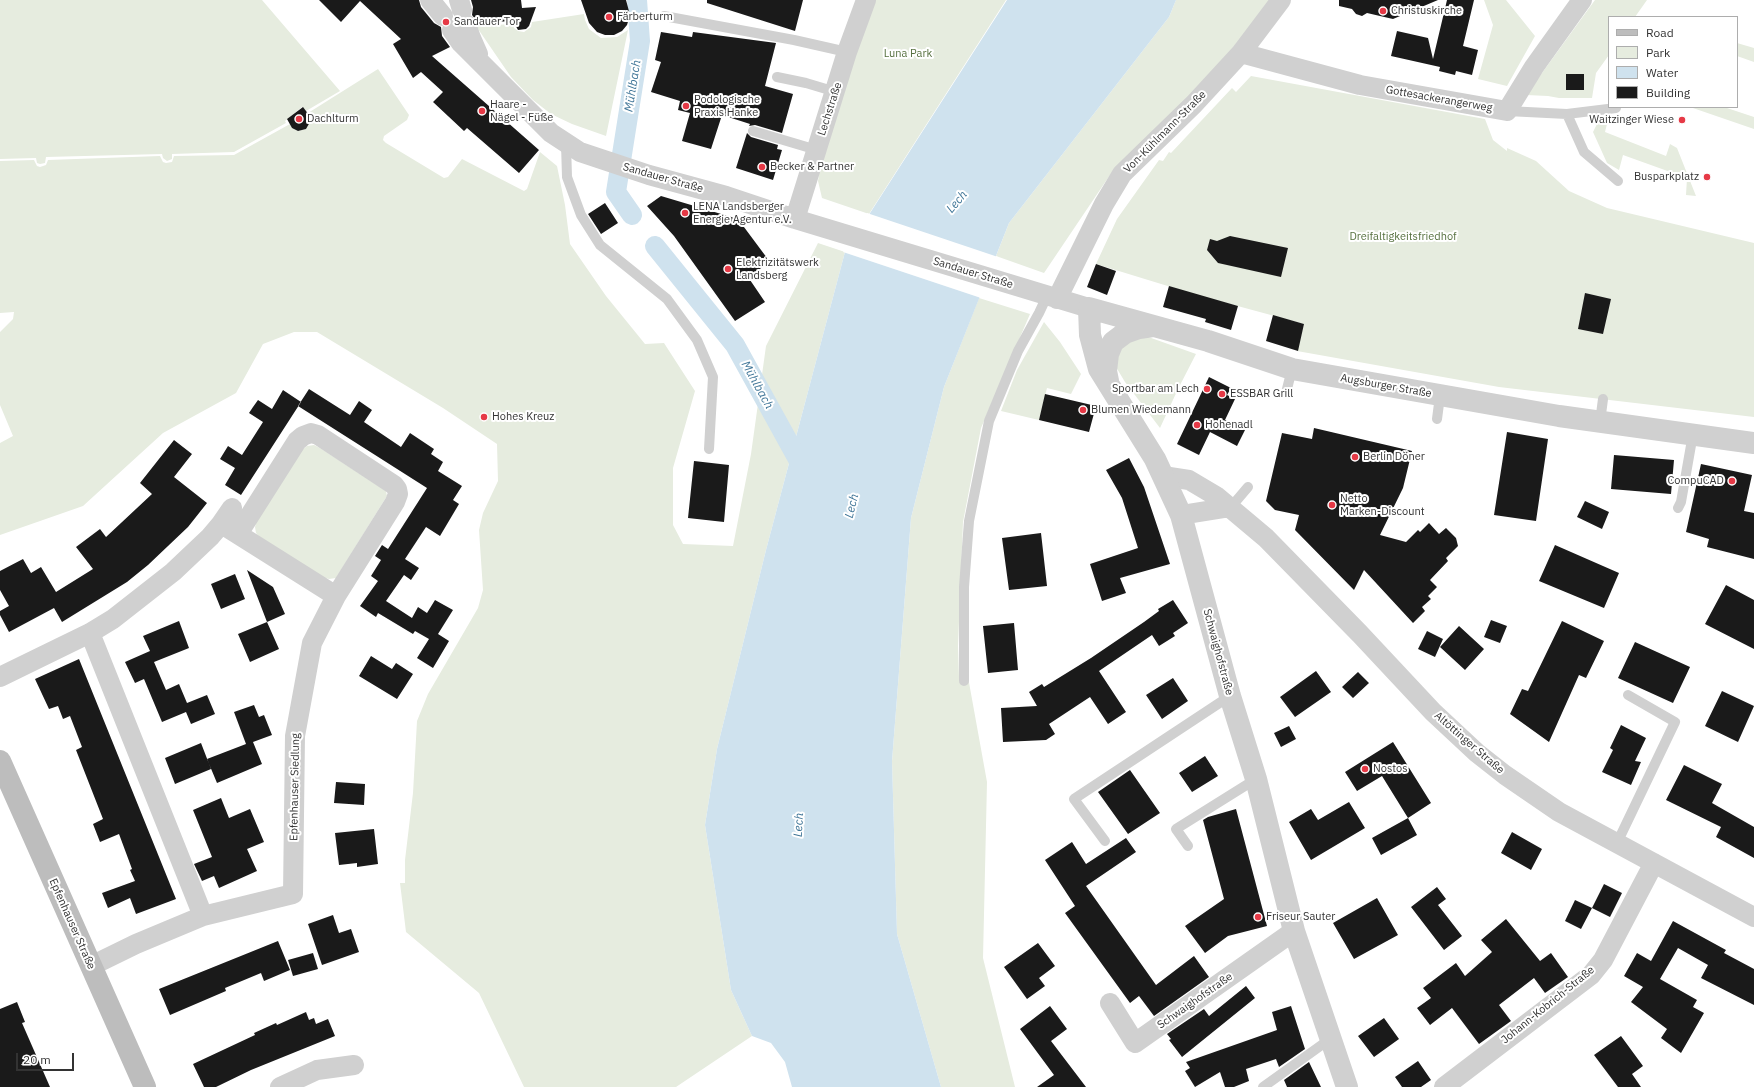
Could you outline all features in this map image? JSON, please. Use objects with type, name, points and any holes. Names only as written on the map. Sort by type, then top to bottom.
[{"type":"main road","name":"Epfenhauser Straße","points":[[0,761],[145,1087]]},
{"type":"street","name":"Lechstraße","points":[[804,222],[816,150],[836,92],[847,52],[866,0]]},
{"type":"street","name":"Von-Kühlmann-Straße","points":[[1042,294],[1104,204],[1122,174],[1194,104],[1242,53],[1281,0]]},
{"type":"street","name":"Gottesackerangerweg","points":[[1242,53],[1360,85],[1507,111],[1534,67],[1582,0]]},
{"type":"street","name":"Sandauer Straße","points":[[449,12],[458,39],[551,134],[580,152],[649,175],[726,196],[804,222],[1042,294]]},
{"type":"street","name":"Augsburger Straße","points":[[1042,294],[1208,341],[1292,369],[1440,396],[1600,422],[1754,443]]},
{"type":"street","name":"Schwaighofstraße","points":[[1089,308],[1092,348],[1099,369],[1155,459],[1181,515],[1230,696],[1256,779],[1294,931],[1347,1087]]},
{"type":"street","name":"Schwaighofstraße","points":[[1109,386],[1106,370],[1108,354],[1113,342],[1125,333],[1139,328],[1155,326]]},
{"type":"street","name":"Epfenhauser Siedlung","points":[[91,966],[136,944],[203,916],[293,894],[295,736],[312,643],[336,596],[395,502],[398,494],[394,485],[318,435],[311,434],[303,436],[297,440],[238,534]]},
{"type":"street","name":"Altöttinger Straße","points":[[1164,476],[1189,480],[1231,507],[1266,538],[1433,712],[1477,753],[1505,775],[1559,812],[1754,917]]},
{"type":"street","points":[[1181,515],[1231,507]]},
{"type":"street","points":[[0,677],[90,633],[113,619],[173,572],[210,537],[227,516],[238,534],[336,596]]},
{"type":"street","points":[[90,633],[203,916]]},
{"type":"street","name":"Johann-Kobrich-Straße","points":[[1444,1087],[1591,975],[1603,960],[1654,863]]},
{"type":"street","name":"Schwaighofstraße","points":[[1110,1003],[1135,1043],[1294,931]]},
{"type":"street","points":[[280,1087],[317,1070],[354,1065]]},
{"type":"lane","points":[[664,16],[794,40],[847,52]]},
{"type":"lane","points":[[777,77],[806,83],[836,92]]},
{"type":"lane","points":[[1507,111],[1567,114],[1616,108]]},
{"type":"lane","points":[[1567,114],[1584,152],[1618,181]]},
{"type":"lane","points":[[753,131],[816,150]]},
{"type":"lane","points":[[566,144],[567,177],[581,215],[600,245],[667,299],[697,340],[713,377],[709,448]]},
{"type":"lane","points":[[964,681],[964,587],[969,521],[989,421],[1018,351],[1040,313],[1042,294]]},
{"type":"lane","points":[[1286,392],[1292,369]]},
{"type":"lane","points":[[1437,419],[1440,396]]},
{"type":"lane","points":[[1600,422],[1603,399]]},
{"type":"lane","points":[[1678,508],[1681,502],[1693,434]]},
{"type":"lane","points":[[1231,507],[1248,487]]},
{"type":"lane","points":[[1617,843],[1675,722],[1628,695]]},
{"type":"lane","points":[[1105,841],[1074,799],[1230,696]]},
{"type":"lane","points":[[1188,846],[1176,829],[1256,779]]},
{"type":"lane","points":[[1263,1087],[1330,1039]]},
{"type":"green space","points":[[0,0],[262,0],[340,91],[306,111],[302,107],[285,121],[286,123],[234,152],[172,154],[172,159],[167,161],[163,158],[162,154],[46,157],[45,163],[40,164],[37,163],[36,158],[0,159]]},
{"type":"green space","name":"Luna Park","points":[[870,0],[1006,0],[869,214],[822,198],[818,181],[823,150]]},
{"type":"green space","points":[[1176,0],[1276,0],[1239,48],[1114,169],[1044,273],[996,256],[1009,223],[1169,17]]},
{"type":"green space","points":[[1484,0],[1506,0],[1535,36],[1507,86],[1478,79],[1493,25]]},
{"type":"green space","points":[[1595,0],[1647,0],[1636,16],[1608,16],[1608,56],[1596,73],[1592,98],[1559,98],[1526,95]]},
{"type":"green space","points":[[584,14],[589,29],[601,38],[617,37],[628,30],[606,136],[572,124],[551,114],[533,100],[511,77],[476,26],[513,24],[514,28],[518,31],[524,32],[531,27],[532,22]]},
{"type":"green space","points":[[1738,43],[1754,48],[1754,62],[1738,56]]},
{"type":"green space","points":[[378,69],[409,115],[407,120],[384,136],[383,140],[444,178],[448,177],[462,159],[524,191],[527,189],[540,152],[557,166],[565,205],[570,244],[606,296],[645,344],[664,343],[695,391],[673,468],[673,525],[683,544],[733,546],[751,454],[766,346],[818,243],[845,252],[766,550],[717,749],[705,825],[731,990],[752,1036],[676,1087],[524,1087],[479,993],[406,932],[400,883],[405,883],[405,860],[413,793],[417,721],[428,694],[478,608],[483,590],[479,530],[483,513],[498,481],[497,444],[443,408],[317,332],[294,332],[263,344],[236,393],[163,433],[83,506],[0,535],[0,443],[13,436],[0,405],[0,332],[13,319],[14,312],[0,313],[0,161],[34,160],[37,166],[40,167],[46,165],[48,160],[160,156],[163,162],[166,163],[172,162],[174,156],[234,155],[290,124],[292,128],[298,131],[306,129],[310,122],[308,113]]},
{"type":"green space","name":"Dreifaltigkeitsfriedhof","points":[[1251,76],[1485,119],[1493,140],[1507,151],[1507,148],[1536,161],[1569,191],[1607,208],[1754,243],[1754,417],[1499,387],[1297,351],[1304,324],[1197,295],[1096,264],[1117,219],[1159,160],[1163,161],[1169,152],[1171,153],[1232,88],[1236,92]]},
{"type":"green space","points":[[1693,108],[1727,108],[1754,117],[1754,129]]},
{"type":"green space","points":[[1608,120],[1605,132],[1666,156],[1670,144],[1677,148],[1696,196],[1686,195],[1687,178],[1623,155],[1619,170],[1607,163],[1593,132],[1598,122]]},
{"type":"green space","points":[[979,298],[1030,314],[981,428],[963,522],[958,646],[959,677],[968,677],[987,782],[983,958],[1015,1087],[941,1087],[897,934],[892,761],[911,518],[944,387]]},
{"type":"green space","points":[[1044,322],[1060,342],[1081,374],[1071,394],[1047,388],[1039,420],[1001,411],[1017,370]]},
{"type":"green space","points":[[1140,334],[1196,354],[1160,428],[1125,382],[1116,367],[1117,342]]},
{"type":"green space","points":[[314,445],[386,491],[387,496],[336,578],[329,579],[322,577],[261,539],[256,533],[255,527],[257,520],[302,450],[307,446]]},
{"type":"water","name":"Lech","points":[[1007,0],[1176,0],[1169,17],[1009,223],[944,387],[911,518],[892,761],[897,934],[941,1087],[792,1087],[785,1062],[771,1043],[752,1036],[731,990],[705,825],[717,749],[766,550],[845,252]]},
{"type":"pier","points":[[867,213],[998,257],[981,298],[843,252]]},
{"type":"building","points":[[319,0],[419,0],[421,7],[434,23],[441,27],[442,36],[450,47],[432,56],[539,150],[519,173],[467,128],[464,131],[433,102],[443,92],[421,72],[413,78],[393,44],[401,39],[360,1],[341,22]]},
{"type":"building","points":[[471,0],[521,0],[522,8],[536,7],[529,26],[526,29],[518,30],[513,21],[478,23],[472,15],[473,7]]},
{"type":"building","name":"Färberturm","points":[[581,0],[626,0],[630,15],[627,25],[622,31],[614,35],[605,35],[597,32],[589,23]]},
{"type":"building","points":[[707,0],[803,0],[795,31],[707,3]]},
{"type":"building","name":"Christuskirche","points":[[1339,0],[1438,0],[1393,19],[1367,13],[1362,16],[1356,14],[1352,9],[1339,6]]},
{"type":"building","points":[[1447,0],[1474,0],[1463,46],[1478,50],[1472,75],[1456,71],[1455,75],[1439,71],[1440,67],[1391,56],[1397,31],[1428,38],[1433,59]]},
{"type":"building","points":[[661,32],[692,37],[693,32],[776,43],[765,86],[793,94],[782,133],[755,125],[749,126],[750,124],[722,115],[711,149],[682,141],[690,113],[678,110],[680,101],[651,92],[661,62],[655,60]]},
{"type":"building","points":[[1566,74],[1584,74],[1584,90],[1566,90]]},
{"type":"building","name":"Dachlturm","points":[[303,107],[309,115],[310,122],[306,129],[298,131],[292,128],[287,119]]},
{"type":"building","points":[[747,133],[751,137],[778,145],[777,149],[782,150],[773,180],[736,168]]},
{"type":"building","name":"Elektrizitätswerk Landsberg","points":[[661,196],[738,219],[770,262],[748,277],[765,302],[735,321],[674,236],[647,206]]},
{"type":"building","points":[[605,203],[618,223],[601,234],[588,214]]},
{"type":"building","points":[[1230,236],[1288,248],[1281,277],[1218,263],[1207,250],[1210,239],[1217,241]]},
{"type":"building","points":[[1096,264],[1116,271],[1107,295],[1087,287]]},
{"type":"building","points":[[1169,286],[1238,306],[1231,330],[1205,322],[1206,319],[1163,307]]},
{"type":"building","points":[[1585,293],[1611,299],[1603,334],[1578,329]]},
{"type":"building","points":[[1273,315],[1304,324],[1298,351],[1266,341]]},
{"type":"building","points":[[1209,377],[1231,388],[1227,395],[1235,399],[1225,420],[1245,430],[1237,446],[1210,432],[1199,455],[1177,444]]},
{"type":"building","points":[[309,389],[350,415],[359,401],[372,410],[364,422],[401,447],[410,433],[434,449],[431,454],[443,462],[438,471],[462,486],[453,500],[459,504],[440,536],[426,527],[405,559],[419,568],[411,580],[404,575],[386,601],[412,618],[418,607],[427,613],[435,600],[453,610],[438,634],[449,641],[433,668],[417,658],[429,639],[415,631],[413,634],[378,613],[376,617],[360,606],[378,581],[371,576],[381,560],[375,556],[382,545],[388,549],[427,488],[298,406]]},
{"type":"building","points":[[283,390],[301,402],[241,495],[225,485],[235,468],[220,459],[228,446],[242,455],[263,422],[249,413],[258,400],[272,409]]},
{"type":"building","points":[[1045,394],[1096,406],[1089,432],[1039,420]]},
{"type":"building","name":"Netto Marken-Discount","points":[[1314,428],[1412,451],[1403,488],[1380,535],[1406,542],[1418,530],[1420,532],[1429,523],[1439,534],[1446,528],[1456,538],[1458,546],[1446,558],[1448,561],[1430,580],[1437,587],[1428,596],[1431,599],[1422,607],[1425,611],[1413,623],[1364,570],[1354,590],[1295,530],[1299,515],[1275,510],[1266,501],[1282,433],[1312,439]]},
{"type":"building","points":[[1507,432],[1548,439],[1536,521],[1494,515]]},
{"type":"building","points":[[174,440],[192,454],[174,477],[207,503],[188,527],[148,565],[127,582],[62,622],[54,608],[9,632],[0,615],[0,611],[9,606],[0,590],[0,571],[23,559],[31,573],[41,567],[56,592],[93,569],[76,547],[100,529],[106,537],[152,494],[140,483]]},
{"type":"building","points":[[1614,455],[1674,460],[1671,494],[1611,489]]},
{"type":"building","points":[[1129,458],[1144,487],[1170,564],[1120,578],[1126,593],[1102,601],[1090,564],[1138,548],[1122,498],[1106,470]]},
{"type":"building","points":[[694,461],[729,465],[724,522],[688,518]]},
{"type":"building","points":[[1701,464],[1752,475],[1744,511],[1754,513],[1754,559],[1707,547],[1709,539],[1686,532]]},
{"type":"building","points":[[1585,501],[1609,512],[1602,529],[1577,517]]},
{"type":"building","points":[[1041,533],[1047,586],[1009,590],[1002,538]]},
{"type":"building","points":[[1555,545],[1619,573],[1604,608],[1539,581]]},
{"type":"building","points":[[247,570],[273,587],[285,614],[267,622]]},
{"type":"building","points":[[235,574],[245,599],[221,609],[211,584]]},
{"type":"building","points":[[1726,585],[1754,600],[1754,649],[1705,624]]},
{"type":"building","points":[[1173,600],[1188,623],[1173,633],[1175,636],[1159,646],[1152,635],[1099,671],[1126,712],[1108,724],[1090,697],[1049,724],[1055,734],[1046,740],[1003,742],[1001,708],[1037,706],[1029,692],[1042,684],[1044,687],[1091,658],[1144,622],[1159,611],[1158,609]]},
{"type":"building","points":[[1491,620],[1507,626],[1500,643],[1484,637]]},
{"type":"building","points":[[179,621],[189,648],[154,662],[166,690],[179,684],[187,703],[207,695],[215,714],[191,724],[186,712],[162,722],[144,679],[135,683],[125,662],[150,651],[143,636]]},
{"type":"building","points":[[1562,621],[1604,641],[1586,678],[1579,675],[1549,742],[1510,714],[1522,689],[1528,691]]},
{"type":"building","points":[[267,622],[279,649],[250,662],[238,634]]},
{"type":"building","points":[[1014,623],[1018,670],[988,673],[983,626]]},
{"type":"building","points":[[1459,626],[1484,649],[1465,670],[1440,647]]},
{"type":"building","points":[[1427,631],[1443,639],[1435,657],[1418,649]]},
{"type":"building","points":[[1635,642],[1690,667],[1673,703],[1618,678]]},
{"type":"building","points":[[371,656],[392,669],[396,663],[413,674],[397,699],[359,676]]},
{"type":"building","points":[[79,659],[176,899],[136,914],[130,898],[108,908],[102,893],[135,881],[130,870],[132,869],[119,834],[100,842],[93,824],[103,819],[76,750],[82,747],[70,716],[63,719],[58,706],[49,709],[35,679]]},
{"type":"building","points":[[1316,671],[1331,692],[1295,717],[1280,697]]},
{"type":"building","points":[[1358,672],[1369,683],[1353,698],[1342,687]]},
{"type":"building","points":[[1173,678],[1188,701],[1162,719],[1146,695]]},
{"type":"building","points":[[1722,691],[1754,706],[1738,742],[1705,726]]},
{"type":"building","points":[[254,705],[259,717],[264,715],[272,735],[253,742],[262,764],[217,783],[207,759],[246,744],[234,712]]},
{"type":"building","points":[[1621,725],[1646,738],[1635,761],[1641,762],[1631,785],[1602,772],[1613,750],[1610,748]]},
{"type":"building","points":[[1289,726],[1296,739],[1281,747],[1274,733]]},
{"type":"building","points":[[1393,742],[1431,803],[1408,818],[1382,776],[1357,791],[1345,772]]},
{"type":"building","points":[[201,743],[211,769],[175,784],[165,758]]},
{"type":"building","points":[[1205,756],[1218,776],[1192,792],[1179,773]]},
{"type":"building","points":[[1684,765],[1722,784],[1712,803],[1754,827],[1754,858],[1716,837],[1721,827],[1666,800]]},
{"type":"building","points":[[1130,770],[1160,813],[1128,834],[1098,792]]},
{"type":"building","points":[[336,782],[365,784],[364,805],[334,803]]},
{"type":"building","points":[[221,798],[229,818],[250,809],[264,842],[247,849],[257,871],[219,888],[214,876],[202,881],[194,864],[212,857],[193,810]]},
{"type":"building","points":[[1349,802],[1365,828],[1311,860],[1289,822],[1311,809],[1318,820]]},
{"type":"building","points":[[1236,809],[1267,926],[1228,936],[1205,953],[1185,926],[1224,899],[1203,820],[1208,817]]},
{"type":"building","points":[[1408,818],[1417,835],[1381,855],[1372,838]]},
{"type":"building","points":[[374,829],[378,864],[357,867],[357,863],[339,865],[335,833]]},
{"type":"building","points":[[1512,832],[1542,849],[1531,870],[1501,853]]},
{"type":"building","points":[[1126,838],[1136,852],[1086,886],[1156,985],[1194,956],[1209,977],[1154,1016],[1139,996],[1130,1003],[1065,913],[1075,906],[1045,860],[1072,842],[1086,864]]},
{"type":"building","points":[[1604,884],[1622,893],[1610,917],[1592,908]]},
{"type":"building","points":[[1437,887],[1446,899],[1438,905],[1462,936],[1444,950],[1411,907]]},
{"type":"building","points":[[1377,898],[1398,935],[1354,959],[1333,923]]},
{"type":"building","points":[[1575,900],[1592,908],[1581,929],[1565,921]]},
{"type":"building","points":[[333,915],[339,933],[351,929],[359,952],[322,965],[308,924]]},
{"type":"building","points":[[1506,919],[1540,961],[1551,953],[1568,977],[1545,993],[1534,978],[1499,1005],[1511,1021],[1479,1044],[1452,1008],[1430,1025],[1417,1008],[1431,998],[1423,988],[1456,963],[1465,976],[1492,952],[1481,940]]},
{"type":"building","points":[[1673,921],[1726,950],[1724,953],[1754,969],[1754,1005],[1701,978],[1708,965],[1678,948],[1660,979],[1697,1000],[1693,1007],[1704,1013],[1681,1053],[1661,1038],[1667,1029],[1631,1002],[1643,987],[1624,976],[1637,953],[1651,961]]},
{"type":"building","points":[[278,941],[290,970],[264,981],[261,973],[225,988],[226,991],[170,1015],[159,989]]},
{"type":"building","points":[[1038,943],[1055,966],[1039,978],[1045,986],[1027,999],[1004,967]]},
{"type":"building","points":[[313,953],[318,969],[293,976],[288,960]]},
{"type":"building","points":[[1246,986],[1255,998],[1182,1057],[1169,1040],[1171,1039],[1167,1034],[1204,1009],[1209,1016]]},
{"type":"building","points":[[17,1002],[25,1022],[22,1023],[50,1087],[0,1087],[0,1009]]},
{"type":"building","points":[[1050,1006],[1067,1029],[1051,1041],[1086,1087],[1037,1087],[1054,1075],[1020,1029]]},
{"type":"building","points":[[1291,1006],[1305,1049],[1279,1067],[1276,1059],[1246,1069],[1249,1081],[1234,1087],[1225,1087],[1220,1072],[1195,1087],[1185,1071],[1190,1068],[1186,1062],[1277,1030],[1272,1012]]},
{"type":"building","points":[[306,1012],[309,1020],[314,1018],[316,1024],[328,1019],[335,1036],[251,1070],[216,1087],[204,1087],[193,1064],[255,1035],[254,1033]]},
{"type":"building","points":[[1384,1018],[1399,1039],[1374,1057],[1358,1036]]},
{"type":"building","points":[[1621,1036],[1643,1066],[1632,1074],[1641,1087],[1618,1087],[1594,1055]]},
{"type":"building","points":[[1418,1061],[1431,1080],[1421,1087],[1402,1087],[1395,1077]]},
{"type":"building","points":[[1309,1062],[1321,1087],[1287,1087],[1284,1080]]},
{"type":"waterway","name":"Mühlbach","points":[[632,215],[616,192],[640,41],[637,0]]},
{"type":"waterway","name":"Mühlbach","points":[[655,246],[735,345],[805,472]]},
{"type":"place","name":"Christuskirche","points":[[1383,11]]},
{"type":"place","name":"Färberturm","points":[[609,17]]},
{"type":"place","name":"Sandauer Tor","points":[[446,22]]},
{"type":"place","name":"Podologische Praxis Hanke","points":[[686,106]]},
{"type":"place","name":"Haare - Nägel - Füße","points":[[482,111]]},
{"type":"place","name":"Dachlturm","points":[[299,119]]},
{"type":"place","name":"Waitzinger Wiese","points":[[1682,120]]},
{"type":"place","name":"Becker & Partner","points":[[762,167]]},
{"type":"place","name":"Busparkplatz","points":[[1707,177]]},
{"type":"place","name":"LENA Landsberger Energie Agentur e.V.","points":[[685,213]]},
{"type":"place","name":"Elektrizitätswerk Landsberg","points":[[728,269]]},
{"type":"place","name":"Sportbar am Lech","points":[[1207,389]]},
{"type":"place","name":"ESSBAR Grill","points":[[1222,394]]},
{"type":"place","name":"Blumen Wiedemann","points":[[1083,410]]},
{"type":"place","name":"Hohes Kreuz","points":[[484,417]]},
{"type":"place","name":"Hohenadl","points":[[1197,425]]},
{"type":"place","name":"Berlin Döner","points":[[1355,457]]},
{"type":"place","name":"CompuCAD","points":[[1732,481]]},
{"type":"place","name":"Netto Marken-Discount","points":[[1332,505]]},
{"type":"place","name":"Nostos","points":[[1365,769]]},
{"type":"place","name":"Friseur Sauter","points":[[1258,917]]}]
